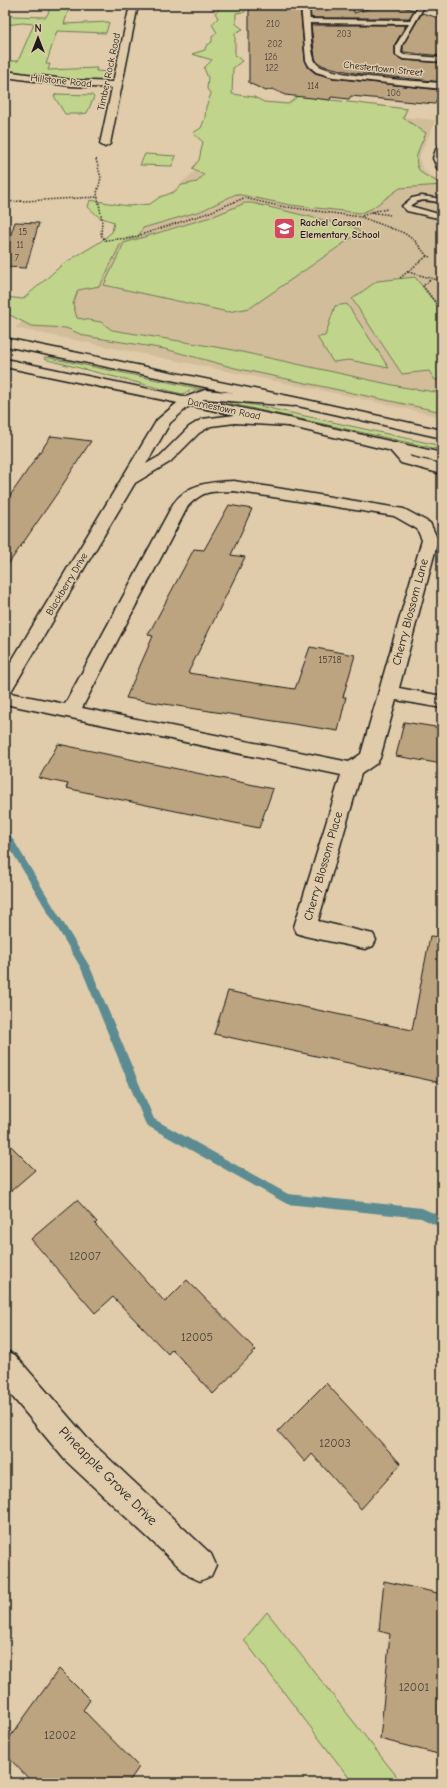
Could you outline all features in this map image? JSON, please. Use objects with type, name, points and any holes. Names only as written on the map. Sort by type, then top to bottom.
[{"type":"street","name":"Timber Rock Road","points":[[105,144],[134,5]]},
{"type":"street","name":"Chestertown Street","points":[[305,5],[310,60],[312,64],[323,71],[347,77],[442,86]]},
{"type":"street","name":"Hillstone Road","points":[[5,74],[78,83],[117,85]]},
{"type":"street","points":[[442,147],[438,156],[438,162],[442,168]]},
{"type":"street","name":"Darnestown Road","points":[[5,342],[298,402],[442,434]]},
{"type":"street","points":[[5,354],[37,361],[69,376]]},
{"type":"street","name":"Darnestown Road","points":[[5,363],[288,422],[442,458]]},
{"type":"street","name":"Blackberry Drive","points":[[5,688],[130,480],[164,420],[197,395],[205,394],[298,402]]},
{"type":"street","name":"Blackberry Drive","points":[[130,480],[165,459],[194,430],[207,422],[234,418],[288,422]]},
{"type":"street","points":[[395,447],[406,460],[442,469]]},
{"type":"street","name":"Cherry Blossom Lane","points":[[71,711],[181,504],[193,492],[210,487],[234,486],[398,512],[424,526],[430,540],[370,758],[352,770]]},
{"type":"street","points":[[388,692],[442,702]]},
{"type":"street","points":[[5,698],[352,770]]},
{"type":"street","name":"Cherry Blossom Place","points":[[352,770],[305,927],[365,940]]},
{"type":"street","name":"Pineapple Grove Drive","points":[[5,1365],[76,1449],[200,1565]]},
{"type":"lane","points":[[422,5],[399,45],[398,54],[403,57],[442,60]]},
{"type":"lane","points":[[306,21],[412,22]]},
{"type":"lane","points":[[442,201],[420,197],[407,205],[407,207],[442,216]]},
{"type":"path","points":[[105,144],[96,144],[94,150],[101,175],[98,197],[102,220],[102,238],[108,240],[131,238],[199,217],[241,198],[279,206],[362,217],[404,233],[415,241],[427,256],[430,257]]},
{"type":"path","points":[[5,202],[98,197]]},
{"type":"path","points":[[362,217],[375,211],[407,207]]},
{"type":"path","points":[[400,278],[427,256]]},
{"type":"path","points":[[408,272],[442,281]]},
{"type":"path","points":[[432,278],[423,286],[442,311]]},
{"type":"shaded area","name":"Rachel Carson Elementary School","points":[[283,105],[436,120],[420,155],[420,162],[423,169],[428,174],[442,182],[442,417],[349,396],[15,328],[226,144]]},
{"type":"green space","points":[[52,5],[70,5],[64,24],[109,22],[106,33],[57,31],[46,64],[50,64],[48,70],[97,68],[96,71],[109,72],[106,80],[71,80],[5,70],[5,61],[18,61],[34,24],[22,23],[5,25],[5,13],[12,14],[11,16],[46,17]]},
{"type":"green space","points":[[215,5],[237,5],[245,8],[245,12],[236,13],[236,24],[243,29],[235,33],[235,55],[242,61],[233,68],[232,94],[254,97],[264,102],[288,104],[298,96],[407,109],[403,118],[426,133],[416,159],[419,170],[442,185],[400,188],[371,209],[361,213],[290,205],[236,194],[201,211],[143,228],[138,237],[122,241],[100,286],[78,290],[73,304],[77,318],[101,322],[112,330],[228,349],[402,387],[442,393],[442,412],[235,368],[165,349],[85,336],[66,328],[31,326],[10,315],[5,316],[5,297],[23,299],[63,264],[100,242],[112,232],[114,222],[99,217],[88,207],[90,200],[128,206],[150,204],[160,197],[174,192],[182,185],[197,182],[204,175],[192,169],[199,160],[203,142],[193,133],[201,128],[205,118],[206,107],[211,94],[207,89],[208,78],[204,68],[212,60],[192,54],[205,50],[206,46],[212,42],[212,37],[217,33],[212,24],[218,18],[215,13],[219,10]]},
{"type":"green space","points":[[56,94],[92,95],[94,97],[87,113],[65,114],[54,96]]},
{"type":"green space","points":[[145,154],[176,156],[172,166],[140,165]]},
{"type":"green space","points":[[245,203],[252,203],[353,227],[360,232],[250,308],[228,312],[104,285],[124,243],[214,216]]},
{"type":"green space","points":[[415,277],[442,312],[442,379],[435,380],[429,371],[402,374],[352,299],[377,281]]},
{"type":"green space","points":[[347,304],[389,368],[349,360],[333,362],[317,337],[325,336],[335,306]]},
{"type":"green space","points":[[45,357],[207,390],[192,390],[182,394],[44,359]]},
{"type":"green space","points":[[222,400],[259,406],[442,446],[442,450],[232,404]]},
{"type":"green space","points":[[267,1612],[402,1783],[353,1783],[244,1640]]},
{"type":"building","points":[[257,5],[300,5],[305,60],[308,67],[315,73],[333,78],[440,90],[435,104],[351,96],[349,99],[331,97],[330,100],[285,95],[272,89],[266,91],[249,83],[249,9],[257,9]]},
{"type":"building","points":[[310,5],[353,5],[354,13],[382,5],[395,5],[414,10],[409,18],[311,18]]},
{"type":"building","points":[[422,13],[442,19],[442,56],[403,52],[403,45]]},
{"type":"building","points":[[311,25],[406,25],[395,44],[395,56],[403,60],[442,63],[442,82],[355,73],[324,66],[317,62],[315,58]]},
{"type":"building","points":[[15,222],[39,223],[26,268],[5,267],[5,252]]},
{"type":"building","points":[[51,436],[91,441],[5,569],[5,503]]},
{"type":"building","points":[[229,505],[252,509],[231,555],[245,557],[188,673],[295,689],[310,647],[355,655],[343,697],[346,697],[338,731],[126,698],[153,636],[148,635],[194,549],[204,550]]},
{"type":"building","points":[[404,722],[442,728],[442,764],[396,756]]},
{"type":"building","points":[[58,744],[273,789],[259,828],[122,800],[66,788],[68,784],[39,778]]},
{"type":"building","points":[[430,936],[442,937],[442,1083],[214,1034],[228,991],[412,1030]]},
{"type":"building","points":[[5,1140],[35,1170],[5,1196]]},
{"type":"building","points":[[77,1200],[97,1222],[95,1224],[165,1302],[187,1280],[256,1350],[213,1394],[172,1349],[168,1354],[113,1297],[95,1313],[31,1239]]},
{"type":"building","points":[[326,1383],[401,1464],[361,1509],[312,1454],[305,1462],[278,1431]]},
{"type":"building","points":[[384,1581],[442,1594],[442,1755],[380,1739],[390,1634],[379,1631]]},
{"type":"building","points":[[59,1669],[90,1700],[83,1710],[139,1767],[128,1783],[33,1783],[5,1754],[5,1744]]},
{"type":"waterway","points":[[5,833],[85,967],[150,1122],[287,1199],[422,1213],[442,1223]]},
{"type":"place","name":"Rachel Carson Elementary School","points":[[285,229]]}]
